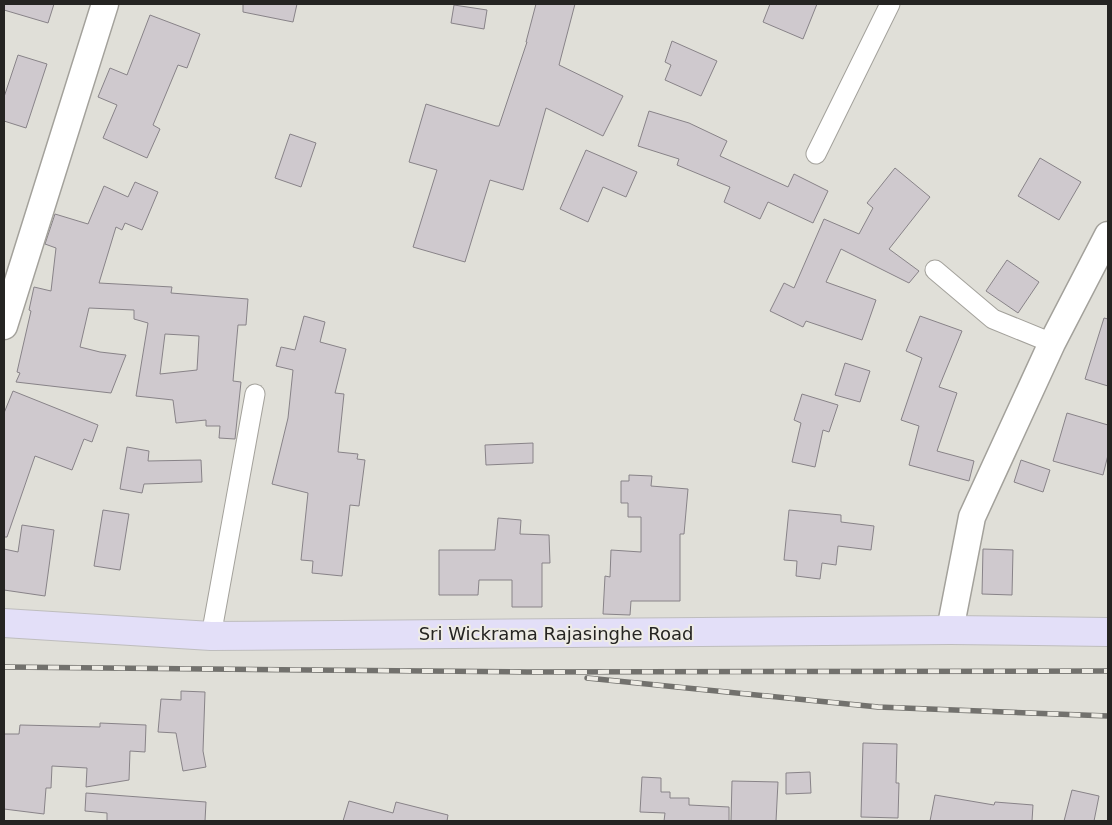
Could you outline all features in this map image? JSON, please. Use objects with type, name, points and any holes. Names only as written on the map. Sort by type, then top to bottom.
[{"type":"main road","name":"Sri Wickrama Rajasinghe Road","points":[[4,623],[211,636],[950,630],[1108,632]]},
{"type":"street","points":[[4,326],[105,4]]},
{"type":"street","points":[[816,154],[890,4]]},
{"type":"street","points":[[950,630],[972,517],[1052,343],[1108,234]]},
{"type":"street","points":[[935,270],[992,319],[1052,343]]},
{"type":"street","points":[[211,636],[255,394]]},
{"type":"building","points":[[4,4],[54,4],[48,23],[4,10]]},
{"type":"building","points":[[243,4],[297,4],[293,22],[243,12]]},
{"type":"building","points":[[536,4],[575,4],[559,65],[623,96],[603,136],[546,108],[523,190],[490,180],[465,262],[413,247],[437,170],[409,162],[426,104],[499,126],[527,42]]},
{"type":"building","points":[[770,4],[817,4],[803,39],[763,22]]},
{"type":"building","points":[[454,5],[487,10],[484,29],[451,23]]},
{"type":"building","points":[[150,15],[200,34],[187,68],[178,65],[153,125],[160,129],[147,158],[103,138],[117,105],[98,97],[110,68],[127,75]]},
{"type":"building","points":[[672,41],[717,61],[701,96],[665,80],[671,65],[665,62]]},
{"type":"building","points":[[18,55],[47,64],[26,128],[4,121],[4,97]]},
{"type":"building","points":[[649,111],[689,123],[727,141],[720,156],[788,187],[794,174],[828,191],[813,223],[768,202],[760,219],[724,202],[730,187],[677,165],[679,159],[638,146]]},
{"type":"building","points":[[290,134],[316,143],[301,187],[275,178]]},
{"type":"building","points":[[586,150],[637,172],[626,197],[603,187],[588,222],[560,209]]},
{"type":"building","points":[[1040,158],[1081,182],[1059,220],[1018,196]]},
{"type":"building","points":[[895,168],[930,197],[889,249],[919,271],[909,283],[841,249],[826,282],[876,300],[862,340],[806,321],[803,327],[770,311],[784,283],[794,288],[824,219],[859,234],[873,208],[867,203]]},
{"type":"building","points":[[135,182],[158,192],[142,230],[125,223],[122,230],[116,227],[99,283],[172,287],[171,293],[248,299],[246,325],[238,325],[233,381],[241,382],[235,439],[219,438],[220,426],[206,426],[206,420],[176,423],[173,400],[136,396],[148,323],[134,319],[134,310],[89,308],[80,347],[126,355],[111,393],[16,382],[20,373],[17,372],[31,311],[29,310],[34,287],[51,291],[56,248],[45,244],[55,214],[88,224],[104,186],[128,197]],"holes":[[[165,334],[199,336],[197,370],[160,374]]]},
{"type":"building","points":[[1007,260],[1039,282],[1018,313],[986,291]]},
{"type":"building","points":[[304,316],[325,322],[320,342],[346,349],[335,393],[344,394],[338,452],[358,454],[357,459],[365,460],[359,506],[350,505],[342,576],[312,573],[313,561],[301,560],[308,493],[272,484],[288,418],[293,370],[276,366],[281,347],[295,350]]},
{"type":"building","points":[[920,316],[962,331],[939,387],[957,393],[937,451],[974,461],[969,481],[909,465],[919,426],[901,420],[922,358],[906,351]]},
{"type":"building","points":[[1104,318],[1108,319],[1108,386],[1085,379]]},
{"type":"building","points":[[845,363],[870,371],[860,402],[835,395]]},
{"type":"building","points":[[13,391],[98,425],[92,442],[84,439],[72,470],[35,456],[7,537],[4,537],[4,413]]},
{"type":"building","points":[[802,394],[838,405],[829,432],[823,430],[815,467],[792,462],[801,423],[794,420]]},
{"type":"building","points":[[1067,413],[1108,425],[1108,455],[1103,475],[1053,461]]},
{"type":"building","points":[[533,443],[533,463],[486,465],[485,445]]},
{"type":"building","points":[[127,447],[149,451],[148,461],[201,460],[202,482],[144,484],[142,493],[120,489]]},
{"type":"building","points":[[1021,460],[1050,470],[1043,492],[1014,482]]},
{"type":"building","points":[[629,475],[652,476],[651,486],[688,489],[684,534],[680,534],[680,601],[631,601],[630,615],[603,614],[605,576],[610,577],[611,550],[641,552],[641,517],[628,517],[628,503],[621,503],[621,481],[629,481]]},
{"type":"building","points":[[103,510],[129,514],[120,570],[94,566]]},
{"type":"building","points":[[789,510],[841,515],[841,522],[874,526],[871,550],[838,546],[836,565],[822,563],[820,579],[796,576],[797,561],[784,560]]},
{"type":"building","points":[[498,518],[521,520],[520,534],[549,535],[550,563],[542,563],[542,607],[512,607],[512,580],[479,580],[478,595],[439,595],[439,550],[495,550]]},
{"type":"building","points":[[22,525],[54,530],[45,596],[4,590],[4,549],[18,552]]},
{"type":"building","points":[[983,549],[1013,550],[1012,595],[982,594]]},
{"type":"building","points":[[181,691],[205,692],[203,751],[206,767],[183,771],[176,733],[158,732],[161,699],[181,700]]},
{"type":"building","points":[[100,723],[146,725],[145,752],[130,751],[129,780],[86,787],[87,768],[52,766],[51,788],[46,788],[44,814],[4,809],[4,734],[19,734],[20,725],[100,727]]},
{"type":"building","points":[[863,743],[897,744],[896,783],[899,783],[898,818],[861,817]]},
{"type":"building","points":[[810,772],[811,793],[786,794],[786,773]]},
{"type":"building","points":[[642,777],[661,778],[661,792],[670,792],[670,798],[689,798],[689,805],[729,807],[729,821],[664,821],[665,813],[640,812]]},
{"type":"building","points":[[732,781],[778,782],[776,821],[731,821]]},
{"type":"building","points":[[1072,790],[1099,796],[1094,821],[1064,821]]},
{"type":"building","points":[[86,793],[206,802],[205,821],[107,821],[107,813],[85,811]]},
{"type":"building","points":[[935,795],[994,805],[995,802],[1033,805],[1032,821],[930,821]]},
{"type":"building","points":[[349,801],[393,813],[396,802],[448,815],[447,821],[343,821]]},
{"type":"railway","points":[[4,667],[527,672],[1108,671]]},
{"type":"railway","points":[[587,678],[878,707],[1108,716]]}]
